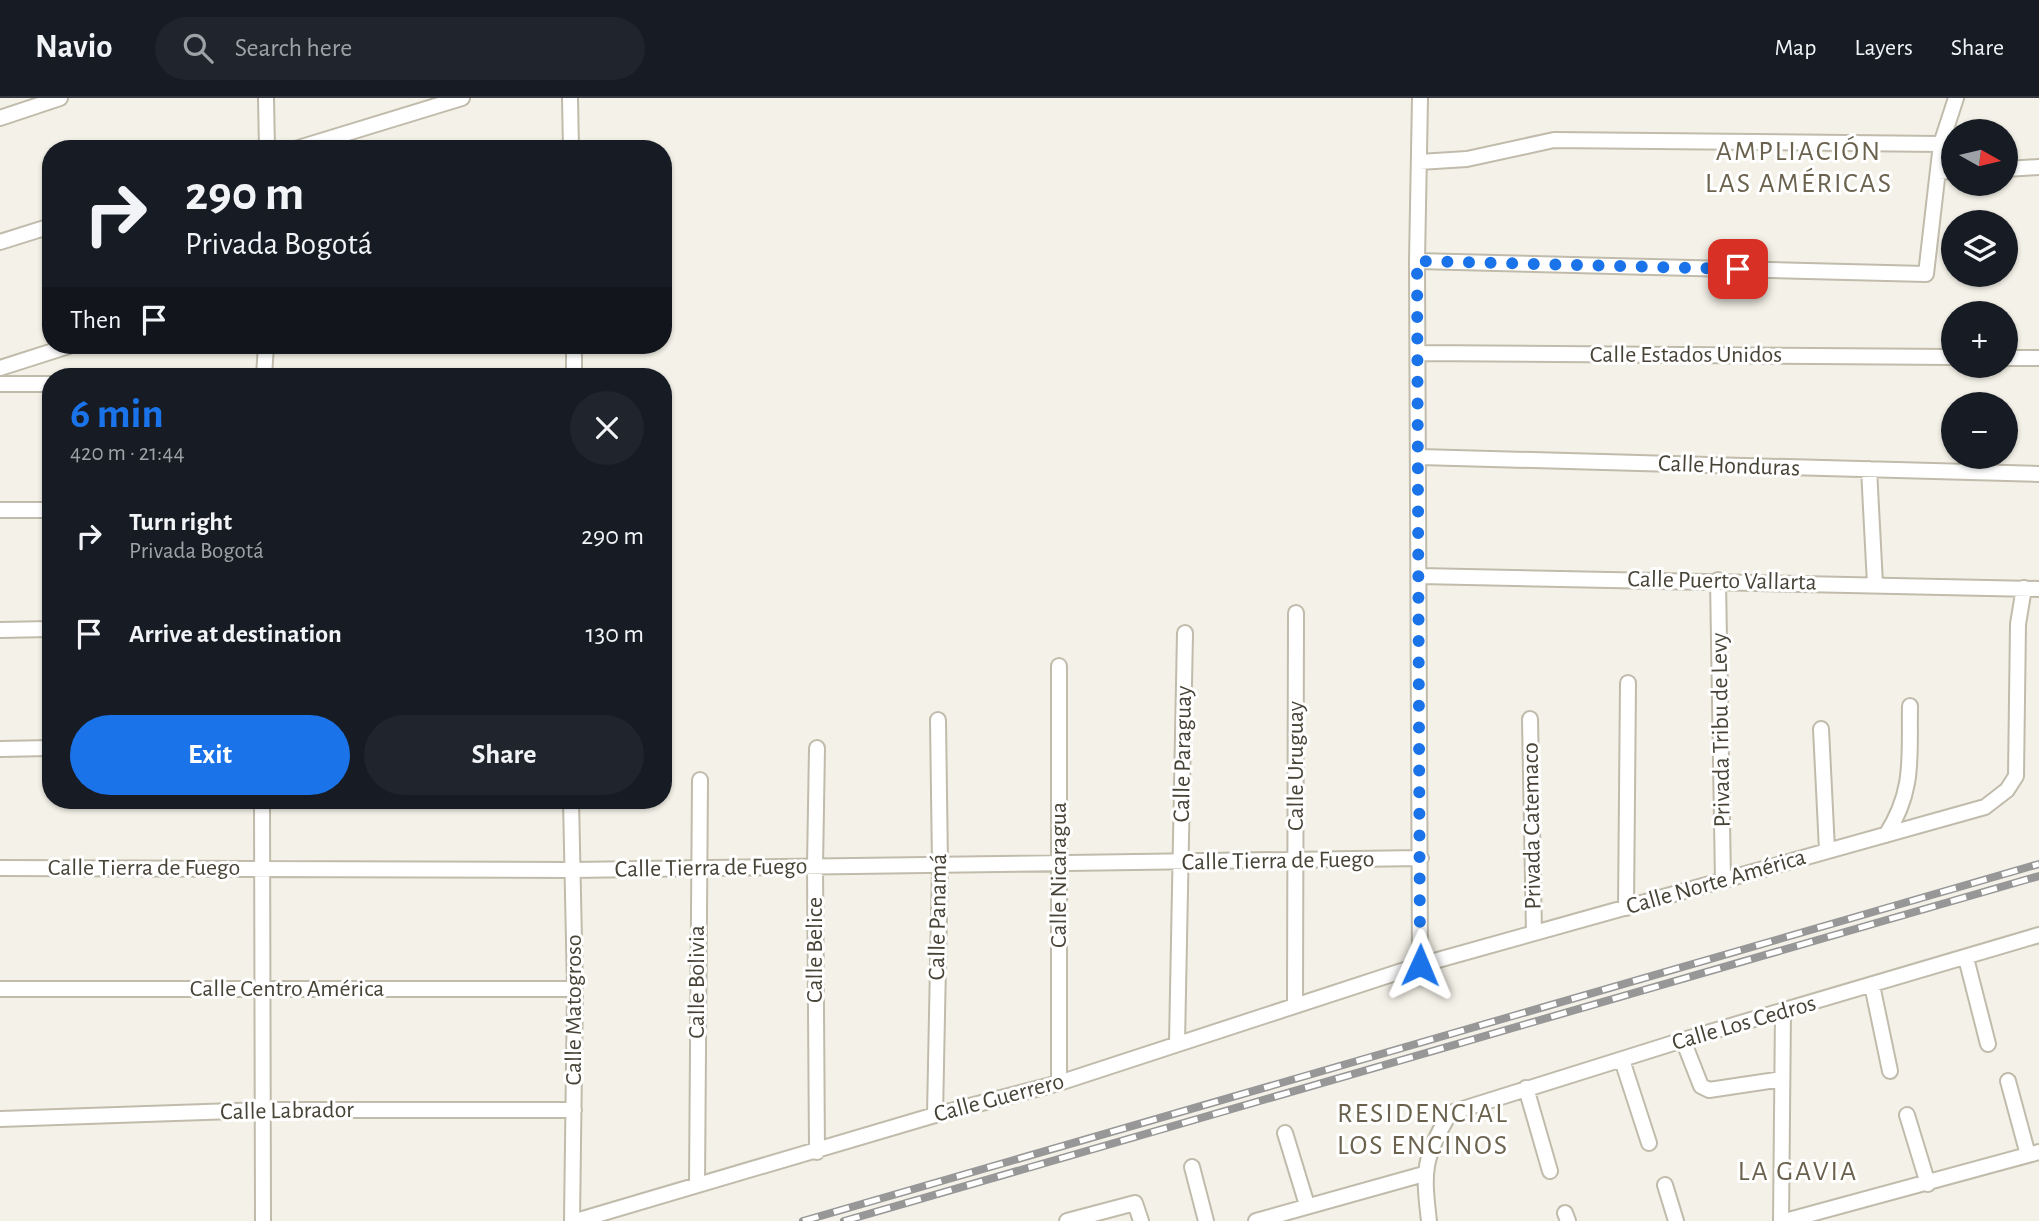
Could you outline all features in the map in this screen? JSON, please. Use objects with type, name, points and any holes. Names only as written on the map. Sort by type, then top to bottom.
[{"type":"street","points":[[0,118],[60,98]]},
{"type":"street","points":[[266,98],[267,140]]},
{"type":"street","points":[[324,140],[462,98]]},
{"type":"street","points":[[570,98],[571,140]]},
{"type":"street","points":[[1420,98],[1417,261],[1420,353],[1420,965]]},
{"type":"street","points":[[1949,119],[1956,98]]},
{"type":"street","points":[[1419,162],[1467,159],[1554,140],[1941,144]]},
{"type":"street","points":[[2018,168],[2039,167]]},
{"type":"street","points":[[1417,261],[1926,274],[1941,193]]},
{"type":"street","points":[[0,242],[42,229]]},
{"type":"street","name":"Calle Estados Unidos","points":[[1420,353],[1941,358]]},
{"type":"street","points":[[0,368],[44,354]]},
{"type":"street","points":[[2018,358],[2039,358]]},
{"type":"street","points":[[0,384],[42,384]]},
{"type":"street","name":"Calle Honduras","points":[[1420,457],[2039,474]]},
{"type":"street","points":[[1869,469],[1875,584]]},
{"type":"street","points":[[0,510],[42,510]]},
{"type":"street","name":"Calle Puerto Vallarta","points":[[1420,576],[2031,588]]},
{"type":"street","name":"Privada Tribu de Levy","points":[[1718,580],[1723,881]]},
{"type":"street","name":"Calle Norte América","points":[[1420,965],[1985,807],[2007,790],[2016,776],[2018,624],[2031,588]]},
{"type":"street","name":"Calle Uruguay","points":[[1295,1003],[1296,613]]},
{"type":"street","points":[[0,630],[42,629]]},
{"type":"street","name":"Calle Paraguay","points":[[1177,1043],[1185,633]]},
{"type":"street","name":"Calle Nicaragua","points":[[1059,666],[1059,1083]]},
{"type":"street","points":[[1626,908],[1628,683]]},
{"type":"street","points":[[1886,835],[1902,811],[1908,788],[1910,706]]},
{"type":"street","name":"Privada Catemaco","points":[[1531,719],[1534,933]]},
{"type":"street","name":"Calle Panamá","points":[[936,1115],[940,865],[938,720]]},
{"type":"street","points":[[1821,729],[1827,850]]},
{"type":"street","points":[[0,749],[42,748]]},
{"type":"street","name":"Calle Belice","points":[[817,748],[817,1152]]},
{"type":"street","name":"Calle Bolivia","points":[[697,1184],[697,866],[700,780]]},
{"type":"street","points":[[262,809],[260,989],[263,1221]]},
{"type":"street","name":"Calle Matogroso","points":[[571,809],[575,989],[574,1221]]},
{"type":"street","name":"Calle Tierra de Fuego","points":[[0,869],[263,867],[572,870],[697,866],[1421,859]]},
{"type":"street","name":"Calle Los Cedros","points":[[1424,1174],[1433,1144],[1450,1113],[1683,1040],[2039,935]]},
{"type":"street","points":[[1966,958],[1988,1044]]},
{"type":"street","name":"Calle Guerrero","points":[[574,1221],[936,1115],[1059,1083],[1295,1003],[1420,965]]},
{"type":"street","points":[[1872,985],[1890,1071]]},
{"type":"street","name":"Calle Centro América","points":[[0,989],[575,989]]},
{"type":"street","points":[[1783,1011],[1783,1221],[2034,1154],[2008,1081]]},
{"type":"street","points":[[1683,1040],[1701,1086],[1709,1090],[1782,1079]]},
{"type":"street","points":[[1622,1059],[1649,1143]]},
{"type":"street","points":[[1526,1088],[1550,1171]]},
{"type":"street","name":"Calle Labrador","points":[[0,1119],[262,1110],[574,1110]]},
{"type":"street","points":[[1907,1115],[1928,1184]]},
{"type":"street","points":[[1285,1133],[1307,1205]]},
{"type":"street","points":[[1192,1167],[1206,1221]]},
{"type":"street","points":[[1256,1221],[1424,1174],[1429,1221]]},
{"type":"street","points":[[1665,1185],[1676,1221]]},
{"type":"street","points":[[1067,1221],[1135,1203],[1141,1221]]},
{"type":"railway","points":[[803,1221],[2039,864]]},
{"type":"railway","points":[[844,1221],[2039,876]]},
{"type":"district","name":"AMPLIACIÓN LAS AMÉRICAS","points":[[1799,168]]},
{"type":"district","name":"RESIDENCIAL LOS ENCINOS","points":[[1423,1130]]},
{"type":"district","name":"LA GAVIA","points":[[1798,1172]]},
{"type":"route","points":[[1420,965],[1420,353],[1417,261],[1738,269]]}]
